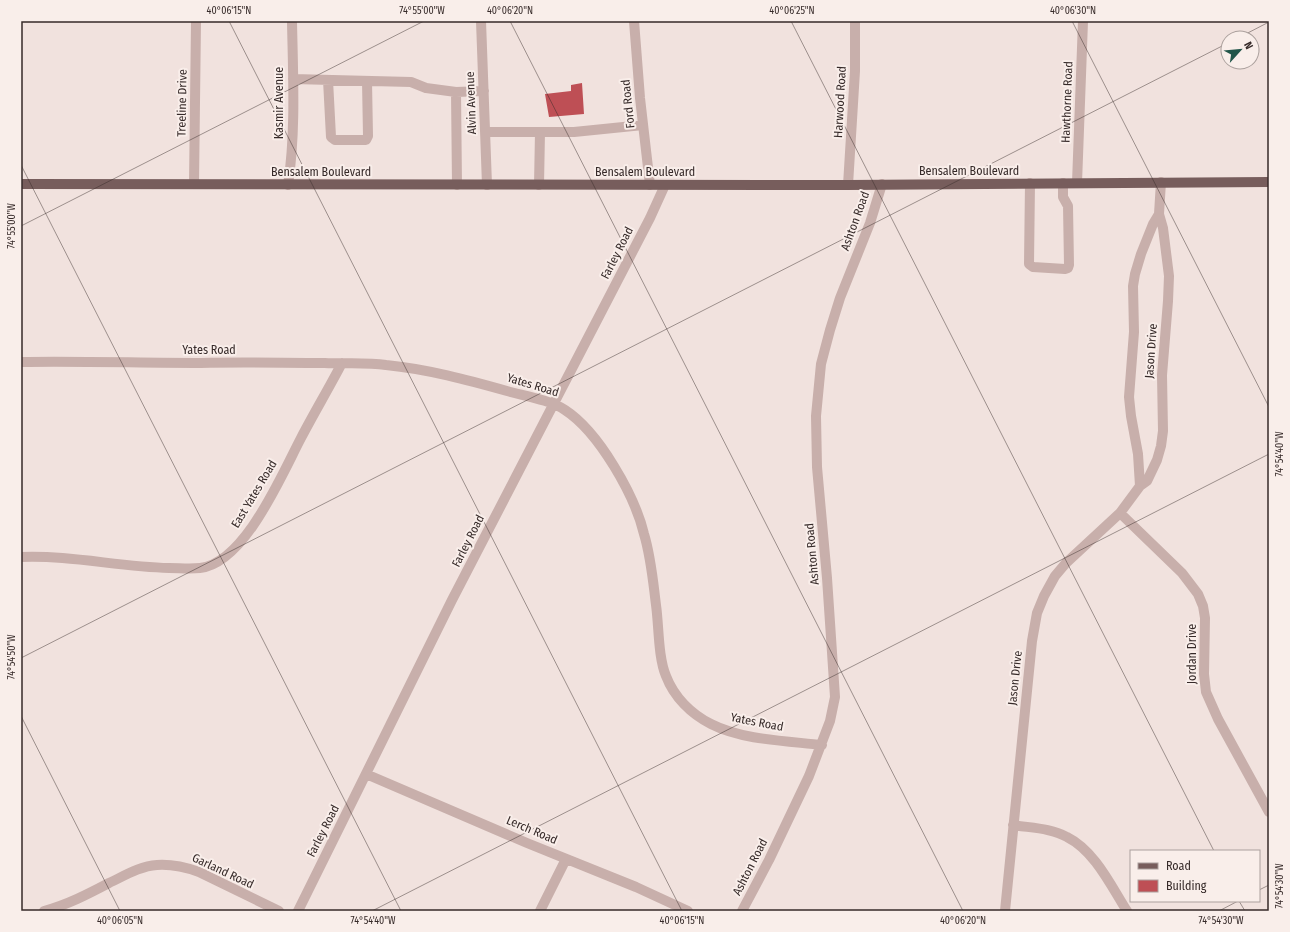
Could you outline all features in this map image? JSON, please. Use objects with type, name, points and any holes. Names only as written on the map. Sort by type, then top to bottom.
[{"type":"main road","name":"Bensalem Boulevard","points":[[21,184],[664,185],[1269,182]]},
{"type":"street","name":"Treeline Drive","points":[[194,184],[196,21]]},
{"type":"street","name":"Kasmir Avenue","points":[[288,185],[292,156],[292,21]]},
{"type":"street","name":"Alvin Avenue","points":[[481,21],[487,185]]},
{"type":"street","name":"Ford Road","points":[[634,21],[643,125],[650,184]]},
{"type":"street","name":"Harwood Road","points":[[848,184],[855,71],[855,21]]},
{"type":"street","name":"Hawthorne Road","points":[[1077,183],[1083,21]]},
{"type":"street","points":[[293,79],[411,82],[426,88],[456,92],[484,91]]},
{"type":"street","points":[[328,80],[331,137],[334,140],[366,140],[368,136],[368,81]]},
{"type":"street","points":[[456,92],[457,185]]},
{"type":"street","points":[[485,132],[574,132],[643,125]]},
{"type":"street","points":[[539,185],[540,132]]},
{"type":"street","name":"Jason Drive","points":[[1005,911],[1032,641],[1037,613],[1055,576],[1066,563],[1120,513],[1140,486],[1147,481],[1161,446],[1163,431],[1162,375],[1169,276],[1163,228],[1159,214],[1161,182]]},
{"type":"street","points":[[1030,183],[1029,264],[1033,267],[1065,269],[1068,268],[1069,265],[1068,206],[1063,197],[1063,183]]},
{"type":"street","name":"Ashton Road","points":[[742,911],[769,860],[822,746],[830,721],[835,697],[827,578],[817,467],[816,416],[821,364],[830,330],[840,298],[870,223],[882,184]]},
{"type":"street","name":"Farley Road","points":[[298,911],[452,600],[650,218],[664,185]]},
{"type":"street","name":"Jason Drive","points":[[1140,486],[1138,454],[1131,416],[1130,397],[1134,332],[1133,286],[1141,254],[1153,224],[1159,214]]},
{"type":"street","name":"Yates Road","points":[[21,362],[384,364],[417,369],[496,388],[563,408],[574,416],[598,442],[612,463],[638,516],[644,532],[650,561],[663,668],[670,686],[688,708],[699,717],[727,731],[746,736],[822,746]]},
{"type":"street","name":"East Yates Road","points":[[21,557],[46,556],[100,563],[155,567],[199,568],[213,564],[236,547],[253,525],[265,506],[342,364]]},
{"type":"street","name":"Jordan Drive","points":[[1120,513],[1182,573],[1198,594],[1206,618],[1204,674],[1206,692],[1218,719],[1269,812]]},
{"type":"street","name":"Lerch Road","points":[[366,774],[636,887],[688,911]]},
{"type":"street","points":[[1013,826],[1055,832],[1067,836],[1079,844],[1089,854],[1100,869],[1127,911]]},
{"type":"street","points":[[540,911],[566,859]]},
{"type":"street","name":"Garland Road","points":[[44,911],[75,900],[134,871],[144,867],[156,865],[185,867],[199,872],[279,911]]},
{"type":"building","points":[[582,83],[584,114],[549,117],[545,94],[571,91],[571,85]]}]
